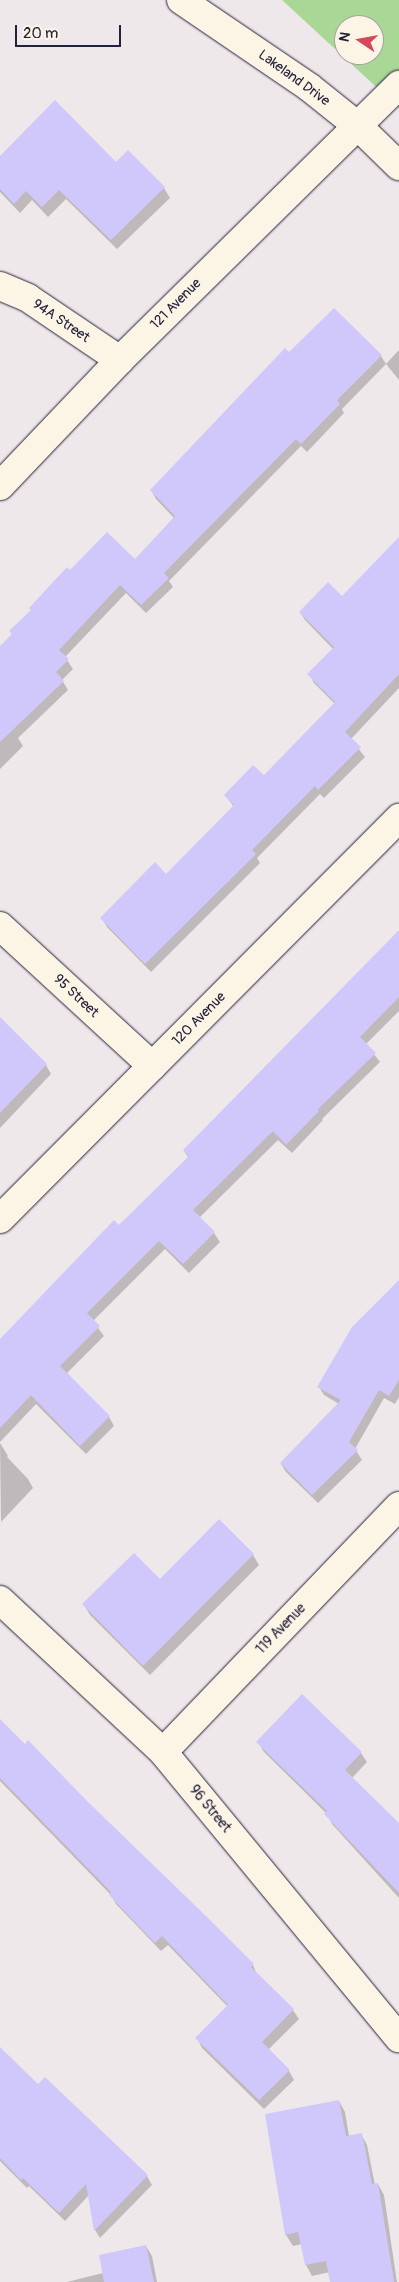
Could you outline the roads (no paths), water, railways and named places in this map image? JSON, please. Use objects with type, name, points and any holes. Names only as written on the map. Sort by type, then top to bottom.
[{"type":"street","name":"Lakeland Drive","points":[[181,0],[309,87],[358,127],[399,166]]},
{"type":"street","name":"121 Avenue","points":[[0,486],[120,360],[399,85]]},
{"type":"street","name":"94A Street","points":[[0,286],[28,298],[120,360]]},
{"type":"street","name":"120 Avenue","points":[[0,1219],[399,818]]},
{"type":"street","name":"95 Street","points":[[0,926],[152,1066]]},
{"type":"street","name":"119 Avenue","points":[[162,1752],[399,1506]]},
{"type":"street","name":"96 Street","points":[[0,1600],[162,1752],[399,2038]]}]
